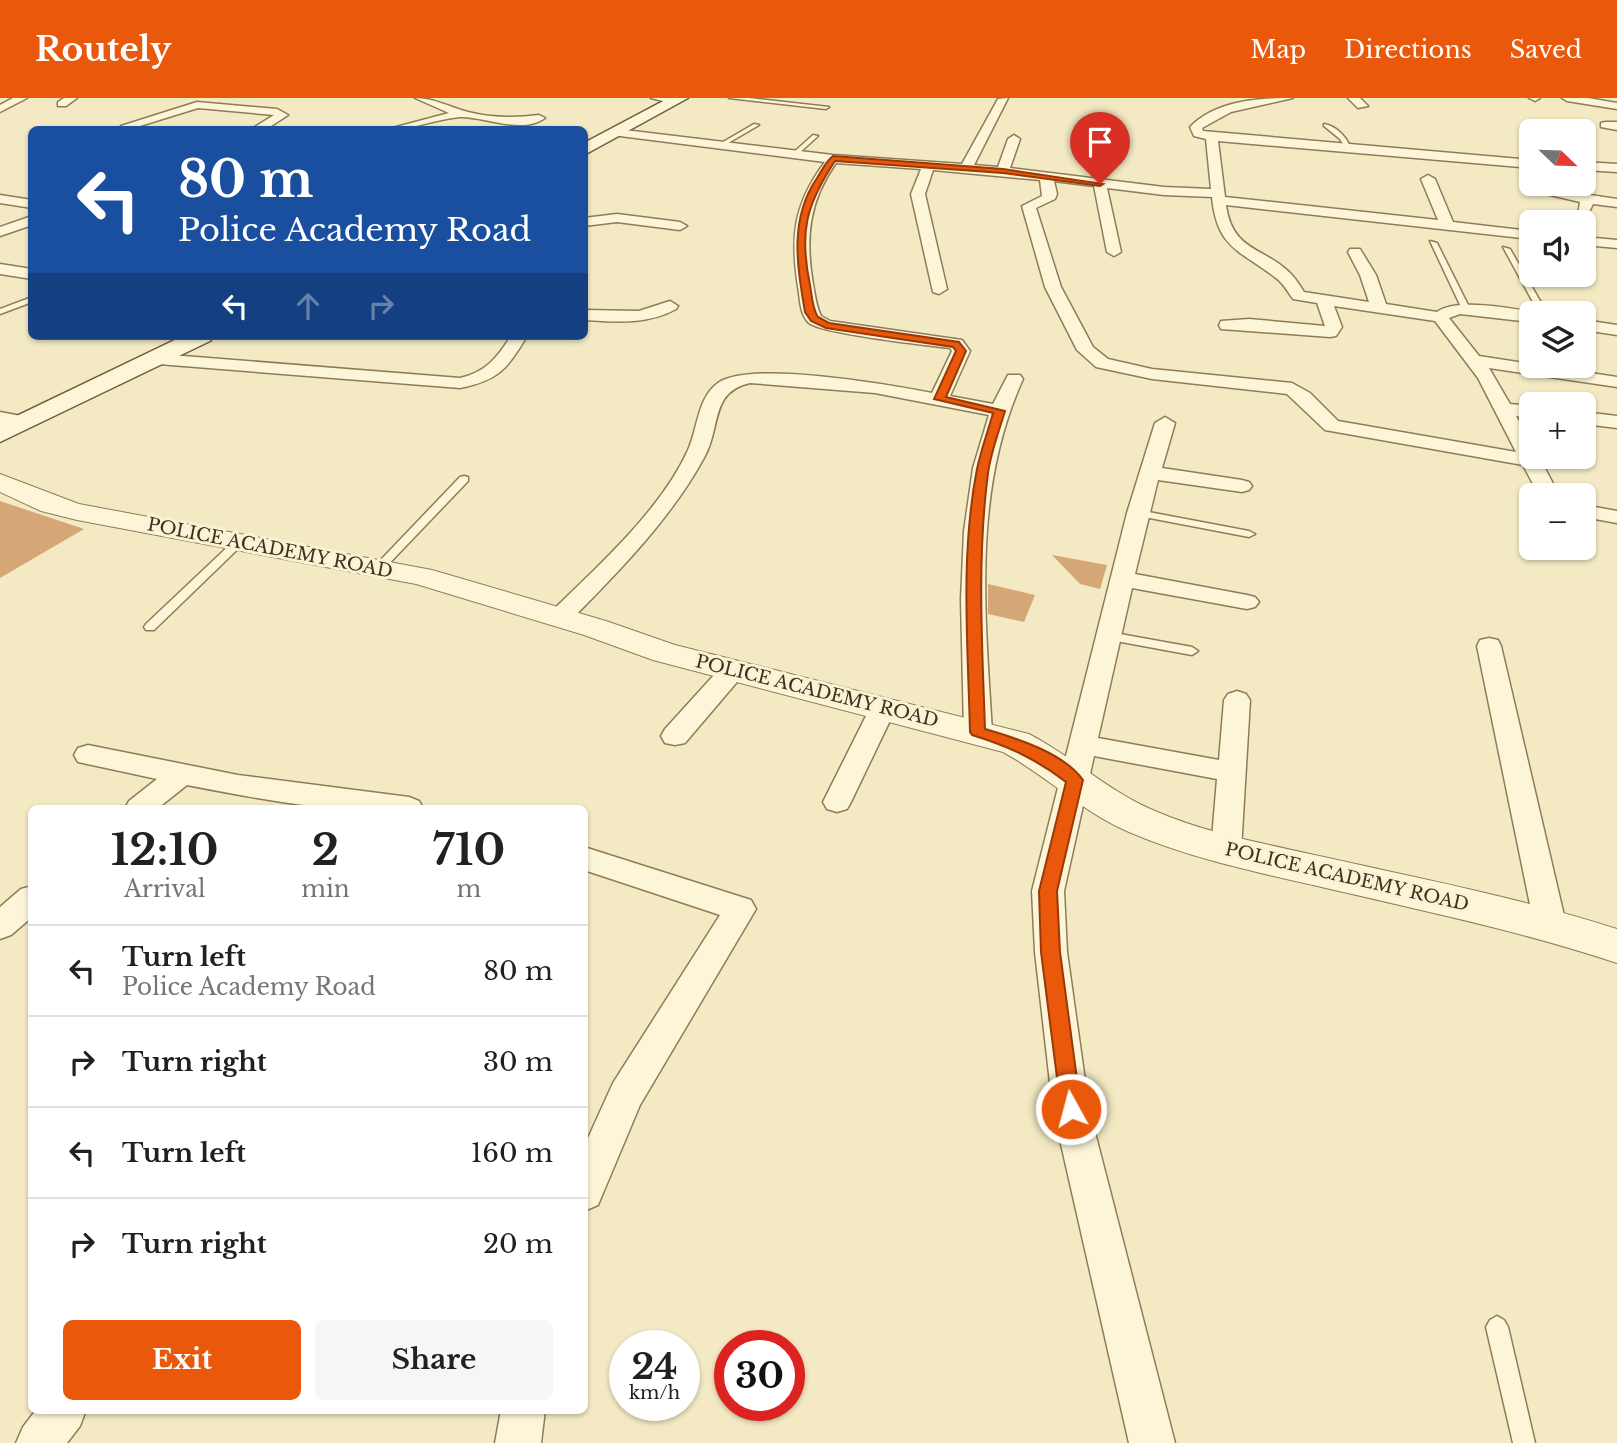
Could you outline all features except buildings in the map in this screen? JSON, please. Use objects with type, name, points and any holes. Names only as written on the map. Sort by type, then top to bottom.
[{"type":"main road","points":[[588,148],[677,99]]},
{"type":"main road","points":[[0,434],[194,340]]},
{"type":"street","points":[[0,109],[22,98]]},
{"type":"street","points":[[420,98],[462,114],[498,121],[539,118]]},
{"type":"street","points":[[656,98],[677,99]]},
{"type":"street","points":[[1288,98],[1234,107],[1210,115],[1196,127],[1198,133],[1212,137],[1349,150],[1519,163]]},
{"type":"street","points":[[1567,98],[1617,106]]},
{"type":"street","points":[[966,169],[1003,99]]},
{"type":"street","points":[[1210,101],[1234,107]]},
{"type":"street","points":[[127,126],[197,105],[277,112],[282,116],[263,126]]},
{"type":"street","points":[[409,126],[462,114]]},
{"type":"street","points":[[620,132],[833,159],[1003,171],[1519,234]]},
{"type":"street","points":[[1212,137],[1222,221],[1233,240],[1253,257],[1284,276],[1299,296],[1440,317],[1450,310],[1466,309],[1519,316]]},
{"type":"street","points":[[1003,171],[1014,139]]},
{"type":"street","points":[[833,159],[811,192],[802,224],[800,259],[810,312],[814,319],[826,325],[956,344],[961,351],[939,399]]},
{"type":"street","points":[[928,167],[918,194],[939,289]]},
{"type":"street","points":[[1596,167],[1617,168]]},
{"type":"street","points":[[1045,176],[1050,194],[1048,199],[1029,206],[1053,287],[1086,350],[1102,363],[1152,374],[1292,389],[1306,396],[1319,417],[1332,426],[1519,459]]},
{"type":"street","points":[[1428,179],[1447,225]]},
{"type":"street","points":[[1100,184],[1114,253]]},
{"type":"street","points":[[1571,196],[1617,203]]},
{"type":"street","points":[[0,199],[28,203]]},
{"type":"street","points":[[1585,210],[1587,199]]},
{"type":"street","points":[[588,222],[617,218],[680,226]]},
{"type":"street","points":[[0,232],[28,222]]},
{"type":"street","points":[[1596,242],[1617,244]]},
{"type":"street","points":[[1355,252],[1368,275],[1380,309]]},
{"type":"street","points":[[0,269],[28,273]]},
{"type":"street","points":[[1227,324],[1330,332],[1334,327],[1324,301]]},
{"type":"street","points":[[588,315],[644,317],[659,313],[670,306]]},
{"type":"street","points":[[1440,317],[1486,377],[1519,438]]},
{"type":"street","points":[[1596,327],[1617,330]]},
{"type":"street","points":[[158,359],[460,383],[483,379],[497,370],[516,340]]},
{"type":"street","points":[[1474,361],[1617,382]]},
{"type":"street","points":[[560,617],[628,549],[670,494],[698,451],[711,402],[722,387],[735,380],[750,378],[875,388],[999,411]]},
{"type":"street","points":[[978,732],[974,617],[976,537],[983,470],[999,411],[1014,379]]},
{"type":"street","points":[[1503,409],[1519,411]]},
{"type":"street","points":[[0,418],[25,422]]},
{"type":"street","points":[[1596,419],[1617,422]]},
{"type":"street","points":[[1152,1443],[1071,1109],[1051,952],[1048,891],[1138,513],[1165,423]]},
{"type":"street","points":[[1150,473],[1242,486]]},
{"type":"street","name":"POLICE ACADEMY ROAD","points":[[0,482],[51,505],[77,512],[421,576],[560,617],[665,653],[978,732],[1016,743],[1046,759],[1104,803],[1143,822],[1226,850],[1550,924],[1617,946]]},
{"type":"street","points":[[1596,513],[1617,517]]},
{"type":"street","points":[[1122,579],[1247,602]]},
{"type":"street","points":[[1489,646],[1550,924]]},
{"type":"street","points":[[675,736],[733,670]]},
{"type":"street","points":[[1226,850],[1237,700]]},
{"type":"street","points":[[838,802],[883,708]]},
{"type":"street","points":[[1083,744],[1232,772]]},
{"type":"street","points":[[88,755],[238,785],[388,805]]},
{"type":"street","points":[[143,805],[183,774]]},
{"type":"street","points":[[588,859],[740,909],[626,1095],[588,1183]]},
{"type":"street","points":[[0,926],[28,902]]},
{"type":"street","points":[[39,1443],[61,1414]]},
{"type":"street","points":[[518,1443],[522,1414]]},
{"type":"lane","points":[[732,98],[826,107]]},
{"type":"lane","points":[[721,145],[756,125]]},
{"type":"lane","points":[[1326,125],[1343,138],[1349,150]]},
{"type":"lane","points":[[794,154],[815,136]]},
{"type":"lane","points":[[1433,243],[1466,309]]},
{"type":"lane","points":[[1506,250],[1536,301]]},
{"type":"lane","points":[[0,312],[28,301]]},
{"type":"lane","points":[[378,569],[464,479]]},
{"type":"lane","points":[[1138,513],[1249,534]]},
{"type":"lane","points":[[150,627],[240,541]]},
{"type":"lane","points":[[1109,636],[1192,651]]},
{"type":"lane","points":[[1497,1327],[1524,1443]]},
{"type":"route","points":[[1071,1109],[1051,952],[1048,891],[1074,780],[1046,759],[1016,743],[978,732],[974,617],[976,537],[983,470],[999,411],[939,399],[961,351],[956,344],[841,328],[814,319],[810,312],[800,259],[802,224],[811,192],[833,159],[1003,171],[1100,184]]}]
